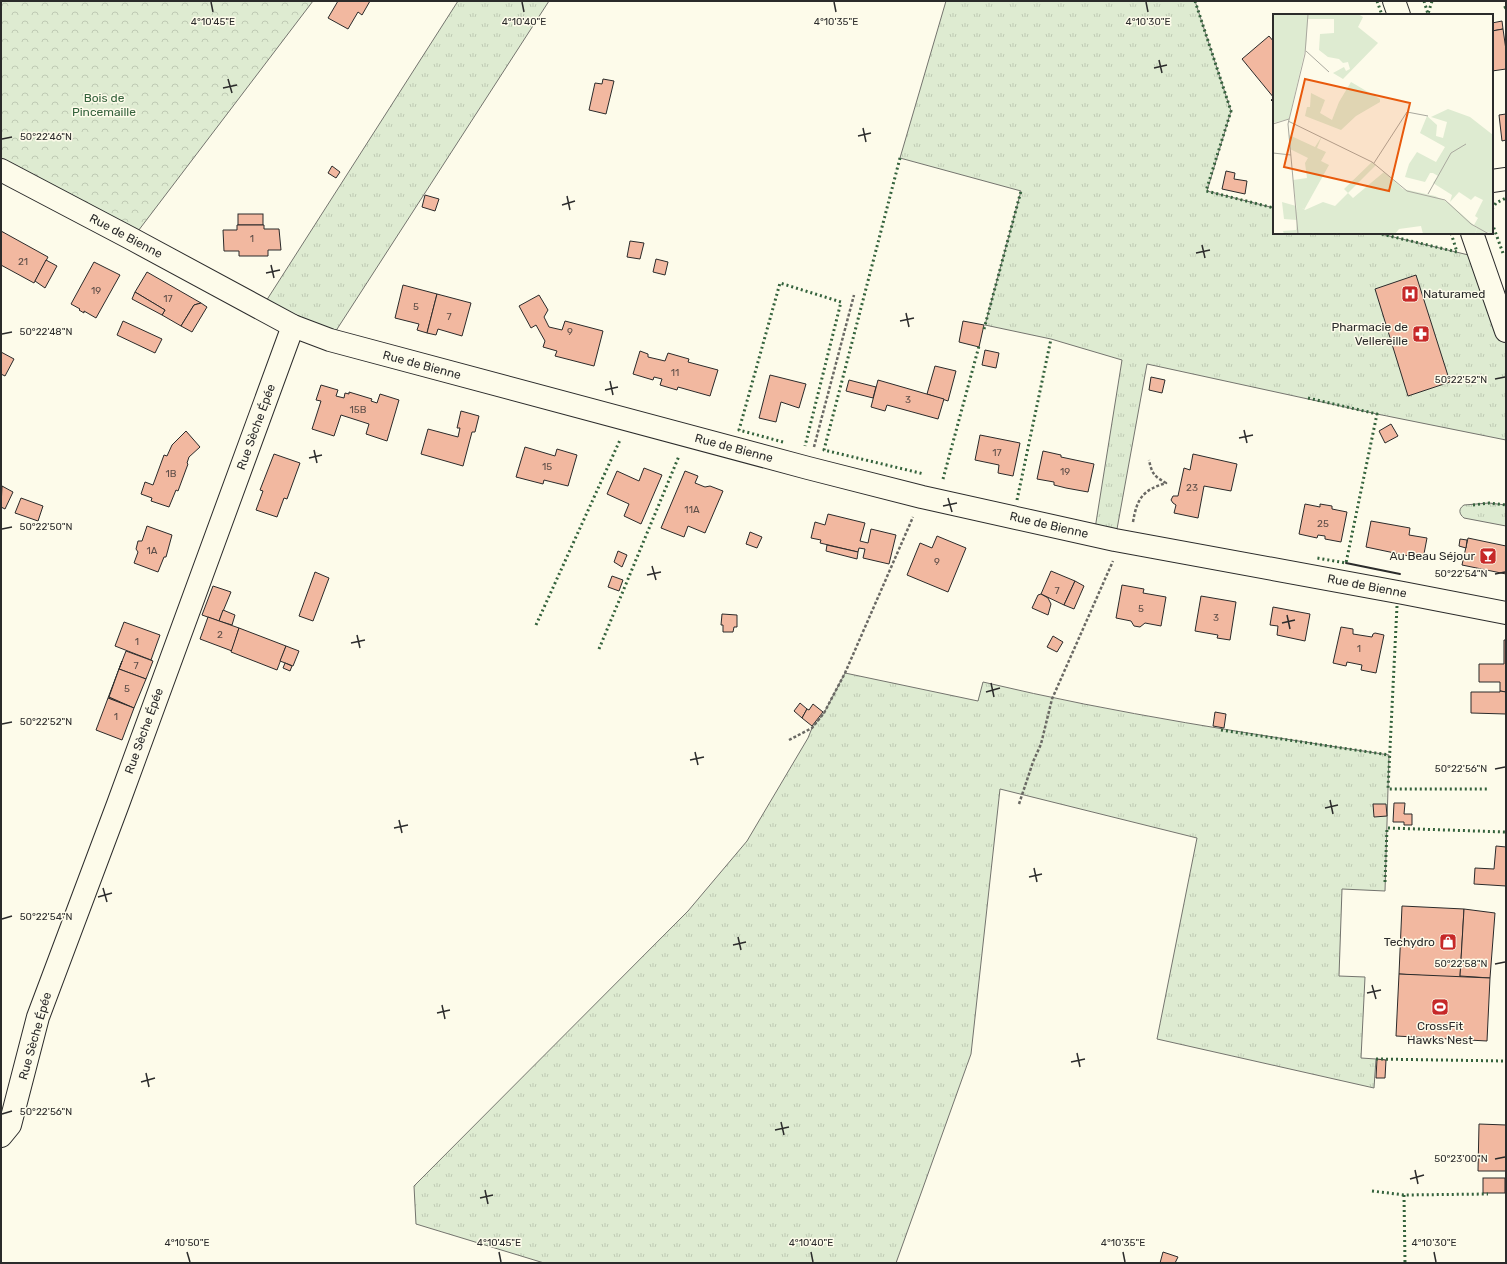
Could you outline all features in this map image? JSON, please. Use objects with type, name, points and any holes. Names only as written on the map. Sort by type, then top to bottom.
[{"type":"street","points":[[1394,1],[1399,14]]},
{"type":"street","name":"Rue de Bienne","points":[[1,170],[293,326],[345,344],[922,497],[1126,542],[1506,613]]},
{"type":"street","points":[[1493,181],[1506,179]]},
{"type":"street","points":[[1472,234],[1506,331]]},
{"type":"street","name":"Rue Sèche Épée","points":[[1,1136],[10,1125],[38,1017],[118,804],[293,326]]},
{"type":"path","points":[[808,468],[854,295]]},
{"type":"path","points":[[1019,804],[1040,744],[1052,699],[1126,542],[1138,501],[1153,487],[1166,483],[1156,478],[1151,471],[1148,460]]},
{"type":"path","points":[[789,740],[812,728],[824,713],[845,673],[922,497]]},
{"type":"green space","name":"Bois de Pincemaille","points":[[1,1],[313,1],[132,239],[1,170]]},
{"type":"green space","points":[[458,1],[549,1],[330,340],[261,309]]},
{"type":"green space","points":[[946,1],[1195,1],[1231,111],[1207,191],[1273,208],[1273,234],[1381,234],[1481,258],[1506,331],[1506,440],[1377,414],[1147,364],[1115,540],[1094,535],[1122,360],[1051,339],[985,325],[1021,191],[900,158]]},
{"type":"green space","points":[[1489,503],[1506,505],[1506,526],[1464,518],[1460,513],[1461,508],[1464,505]]},
{"type":"green space","points":[[845,673],[978,701],[983,682],[1134,714],[1389,755],[1385,891],[1342,889],[1339,976],[1365,977],[1361,1058],[1376,1059],[1374,1088],[1157,1039],[1197,838],[1000,789],[971,1054],[896,1263],[544,1263],[416,1224],[414,1186],[688,911],[747,841],[808,738],[812,728],[824,713]]},
{"type":"building","points":[[338,1],[370,1],[362,15],[358,12],[348,29],[328,18]]},
{"type":"building","points":[[1502,21],[1503,29],[1493,31],[1493,23]]},
{"type":"building","points":[[1503,29],[1506,50],[1506,69],[1493,71],[1493,31]]},
{"type":"building","points":[[1269,36],[1273,41],[1273,97],[1242,59]]},
{"type":"building","points":[[603,79],[614,81],[606,114],[589,110],[595,83],[602,84]]},
{"type":"building","points":[[1506,114],[1506,140],[1502,141],[1499,115]]},
{"type":"building","points":[[332,166],[340,172],[336,178],[328,173]]},
{"type":"building","points":[[1226,171],[1235,173],[1234,179],[1247,181],[1245,194],[1222,189]]},
{"type":"building","points":[[425,195],[439,199],[435,211],[422,207]]},
{"type":"building","points":[[238,214],[263,214],[263,225],[238,225]]},
{"type":"building","points":[[237,225],[264,225],[264,229],[279,229],[281,250],[268,250],[268,256],[239,256],[239,251],[224,251],[223,230],[237,230]]},
{"type":"building","points":[[1,231],[48,257],[34,283],[1,265]]},
{"type":"building","points":[[630,241],[644,243],[640,259],[627,257]]},
{"type":"building","points":[[656,259],[668,262],[665,275],[653,272]]},
{"type":"building","points":[[46,260],[57,266],[45,288],[35,281]]},
{"type":"building","points":[[94,262],[120,275],[96,318],[84,311],[84,313],[71,304]]},
{"type":"building","points":[[147,272],[201,303],[194,305],[181,326],[162,315],[165,310],[135,292]]},
{"type":"building","points":[[1416,275],[1450,382],[1408,396],[1375,289]]},
{"type":"building","points":[[403,285],[437,294],[427,333],[417,330],[419,324],[395,318]]},
{"type":"building","points":[[135,292],[165,310],[162,315],[132,299]]},
{"type":"building","points":[[437,294],[471,303],[462,336],[438,329],[436,335],[427,333]]},
{"type":"building","points":[[539,295],[548,310],[544,317],[549,327],[562,330],[565,321],[603,331],[594,366],[555,356],[557,351],[543,347],[545,341],[536,325],[531,328],[519,306]]},
{"type":"building","points":[[201,303],[207,307],[192,332],[181,326],[194,305]]},
{"type":"building","points":[[123,321],[162,339],[155,353],[117,335]]},
{"type":"building","points":[[963,321],[984,325],[979,347],[959,342]]},
{"type":"building","points":[[985,350],[999,353],[996,368],[982,365]]},
{"type":"building","points":[[640,351],[648,354],[648,357],[665,361],[668,353],[689,359],[688,362],[718,370],[710,396],[678,387],[677,390],[660,385],[662,379],[654,377],[653,380],[633,374]]},
{"type":"building","points":[[1,352],[14,359],[5,376],[1,374]]},
{"type":"building","points":[[935,366],[956,371],[948,401],[927,394]]},
{"type":"building","points":[[770,375],[806,384],[799,408],[781,402],[776,422],[759,418]]},
{"type":"building","points":[[1151,377],[1165,380],[1162,393],[1149,390]]},
{"type":"building","points":[[849,380],[876,387],[873,398],[846,391]]},
{"type":"building","points":[[878,380],[944,399],[938,419],[887,405],[885,411],[871,407]]},
{"type":"building","points":[[321,385],[338,390],[336,396],[344,398],[345,393],[349,394],[349,392],[372,399],[371,401],[377,403],[380,394],[399,400],[387,441],[366,434],[369,424],[341,415],[334,436],[312,429],[321,401],[316,400]]},
{"type":"building","points":[[461,411],[479,416],[475,432],[472,432],[463,466],[421,454],[428,429],[458,437],[460,428],[457,428]]},
{"type":"building","points":[[1391,424],[1398,436],[1385,443],[1379,431]]},
{"type":"building","points":[[186,431],[200,447],[189,457],[188,464],[178,491],[176,490],[169,507],[151,501],[152,498],[141,494],[145,482],[153,485],[164,455],[167,456],[172,445]]},
{"type":"building","points":[[980,435],[1020,443],[1013,476],[998,473],[999,465],[975,460]]},
{"type":"building","points":[[525,447],[555,456],[557,449],[577,455],[568,486],[544,480],[543,484],[516,477]]},
{"type":"building","points":[[1043,451],[1061,455],[1061,457],[1094,464],[1088,492],[1054,485],[1054,482],[1037,479]]},
{"type":"building","points":[[274,454],[300,463],[287,499],[284,498],[277,517],[256,510],[263,491],[260,490]]},
{"type":"building","points":[[1193,454],[1237,464],[1231,491],[1204,486],[1198,518],[1174,513],[1176,505],[1171,500],[1173,496],[1178,496],[1184,468],[1190,470]]},
{"type":"building","points":[[644,468],[662,475],[641,524],[624,516],[629,504],[607,494],[617,471],[639,481]]},
{"type":"building","points":[[685,471],[698,476],[695,483],[705,487],[710,486],[723,491],[705,533],[688,526],[684,537],[661,528]]},
{"type":"building","points":[[2,486],[13,492],[5,509],[1,507]]},
{"type":"building","points":[[21,498],[43,506],[38,521],[15,513]]},
{"type":"building","points":[[1305,504],[1320,507],[1320,504],[1332,506],[1332,509],[1347,512],[1341,542],[1325,539],[1325,536],[1318,535],[1317,538],[1299,534]]},
{"type":"building","points":[[828,514],[865,523],[860,541],[868,543],[871,529],[896,535],[889,564],[863,558],[865,549],[859,548],[858,552],[820,543],[821,540],[811,538],[815,522],[825,525]]},
{"type":"building","points":[[1371,521],[1410,528],[1409,535],[1427,538],[1423,559],[1366,547]]},
{"type":"building","points":[[147,526],[172,535],[166,557],[164,557],[158,572],[134,563],[138,552],[136,549],[138,541],[142,541]]},
{"type":"building","points":[[750,532],[762,537],[757,548],[746,544]]},
{"type":"building","points":[[937,536],[966,548],[948,592],[907,575],[920,543],[932,548]]},
{"type":"building","points":[[1468,538],[1506,546],[1506,574],[1462,565]]},
{"type":"building","points":[[1460,539],[1467,540],[1466,548],[1459,546]]},
{"type":"building","points":[[827,545],[858,552],[857,559],[826,551]]},
{"type":"building","points":[[618,551],[627,555],[622,567],[614,562]]},
{"type":"building","points":[[1051,571],[1075,581],[1064,605],[1041,594]]},
{"type":"building","points":[[315,572],[329,578],[313,621],[299,616]]},
{"type":"building","points":[[612,576],[623,580],[619,591],[608,587]]},
{"type":"building","points":[[1075,581],[1084,586],[1074,609],[1064,605]]},
{"type":"building","points":[[1122,585],[1144,589],[1143,593],[1166,597],[1161,626],[1145,623],[1140,627],[1134,626],[1131,621],[1116,618]]},
{"type":"building","points":[[213,586],[231,592],[219,621],[202,615]]},
{"type":"building","points":[[1041,594],[1048,598],[1051,604],[1048,615],[1032,608],[1038,595]]},
{"type":"building","points":[[1201,596],[1236,602],[1230,640],[1217,638],[1218,635],[1195,631]]},
{"type":"building","points":[[1273,607],[1310,614],[1305,641],[1277,635],[1278,626],[1270,625]]},
{"type":"building","points":[[223,610],[235,615],[232,625],[219,621]]},
{"type":"building","points":[[722,614],[737,615],[737,627],[734,627],[733,632],[723,632],[723,625],[721,625]]},
{"type":"building","points":[[208,617],[239,628],[232,651],[200,639]]},
{"type":"building","points":[[124,622],[160,635],[151,660],[115,646]]},
{"type":"building","points":[[1341,627],[1353,629],[1353,634],[1372,637],[1375,633],[1384,635],[1376,673],[1361,670],[1362,665],[1347,662],[1346,666],[1333,663]]},
{"type":"building","points":[[239,628],[286,646],[277,670],[231,652]]},
{"type":"building","points":[[1053,636],[1063,642],[1057,652],[1047,647]]},
{"type":"building","points":[[1504,640],[1506,640],[1506,692],[1500,691],[1500,682],[1479,682],[1479,664],[1504,664]]},
{"type":"building","points":[[286,646],[299,651],[293,666],[280,661]]},
{"type":"building","points":[[126,651],[153,661],[146,679],[119,669]]},
{"type":"building","points":[[122,661],[109,697],[134,708],[108,698]]},
{"type":"building","points":[[285,663],[292,666],[290,671],[283,668]]},
{"type":"building","points":[[119,669],[146,679],[134,708],[109,697]]},
{"type":"building","points":[[1471,692],[1506,692],[1506,714],[1471,713]]},
{"type":"building","points":[[108,698],[134,708],[122,740],[96,730]]},
{"type":"building","points":[[800,703],[807,709],[802,718],[794,711]]},
{"type":"building","points":[[813,704],[823,712],[812,726],[802,718],[807,709],[809,710]]},
{"type":"building","points":[[1215,712],[1226,714],[1224,728],[1213,726]]},
{"type":"building","points":[[1394,803],[1405,803],[1404,814],[1412,814],[1412,825],[1404,825],[1404,822],[1393,822]]},
{"type":"building","points":[[1373,804],[1386,804],[1387,816],[1374,817]]},
{"type":"building","points":[[1496,846],[1506,847],[1506,886],[1474,884],[1475,868],[1494,869]]},
{"type":"building","points":[[1402,906],[1464,909],[1460,978],[1399,974]]},
{"type":"building","points":[[1464,909],[1495,913],[1490,978],[1460,976]]},
{"type":"building","points":[[1399,974],[1490,978],[1487,1041],[1396,1036]]},
{"type":"building","points":[[1377,1059],[1386,1060],[1385,1078],[1376,1078]]},
{"type":"building","points":[[1479,1124],[1506,1125],[1506,1171],[1478,1171]]},
{"type":"building","points":[[1483,1178],[1505,1178],[1505,1193],[1483,1193]]},
{"type":"building","points":[[1163,1252],[1178,1257],[1175,1263],[1160,1263]]},
{"type":"hedge","points":[[1195,1],[1231,111],[1206,191],[1273,208]]},
{"type":"hedge","points":[[1377,1],[1382,14]]},
{"type":"hedge","points":[[1424,1],[1428,14],[1432,1]]},
{"type":"hedge","points":[[900,158],[824,450],[924,474]]},
{"type":"hedge","points":[[984,329],[1021,191]]},
{"type":"hedge","points":[[1493,208],[1496,203],[1506,198]]},
{"type":"hedge","points":[[1493,226],[1504,256]]},
{"type":"hedge","points":[[1381,234],[1457,252],[1451,234]]},
{"type":"hedge","points":[[783,442],[739,430],[780,283],[841,302],[805,446]]},
{"type":"hedge","points":[[1017,500],[1051,339]]},
{"type":"hedge","points":[[943,479],[979,346]]},
{"type":"hedge","points":[[1308,398],[1377,414],[1346,563],[1317,558]]},
{"type":"hedge","points":[[536,625],[620,440]]},
{"type":"hedge","points":[[599,649],[679,456]]},
{"type":"hedge","points":[[1473,505],[1489,503],[1506,505]]},
{"type":"hedge","points":[[1397,606],[1388,789],[1487,789]]},
{"type":"hedge","points":[[1221,730],[1389,755]]},
{"type":"hedge","points":[[1385,882],[1387,828],[1506,832]]},
{"type":"hedge","points":[[1376,1059],[1506,1061]]},
{"type":"hedge","points":[[1372,1191],[1404,1195],[1488,1194]]},
{"type":"hedge","points":[[1404,1195],[1405,1263]]},
{"type":"wall","points":[[1346,563],[1400,574]]},
{"type":"place","name":"Naturamed","points":[[1410,294]]},
{"type":"place","name":"Pharmacie de Vellereille","points":[[1421,334]]},
{"type":"place","name":"Au Beau Séjour","points":[[1488,556]]},
{"type":"place","name":"Techydro","points":[[1448,942]]},
{"type":"place","name":"CrossFit Hawks Nest","points":[[1440,1007]]}]
